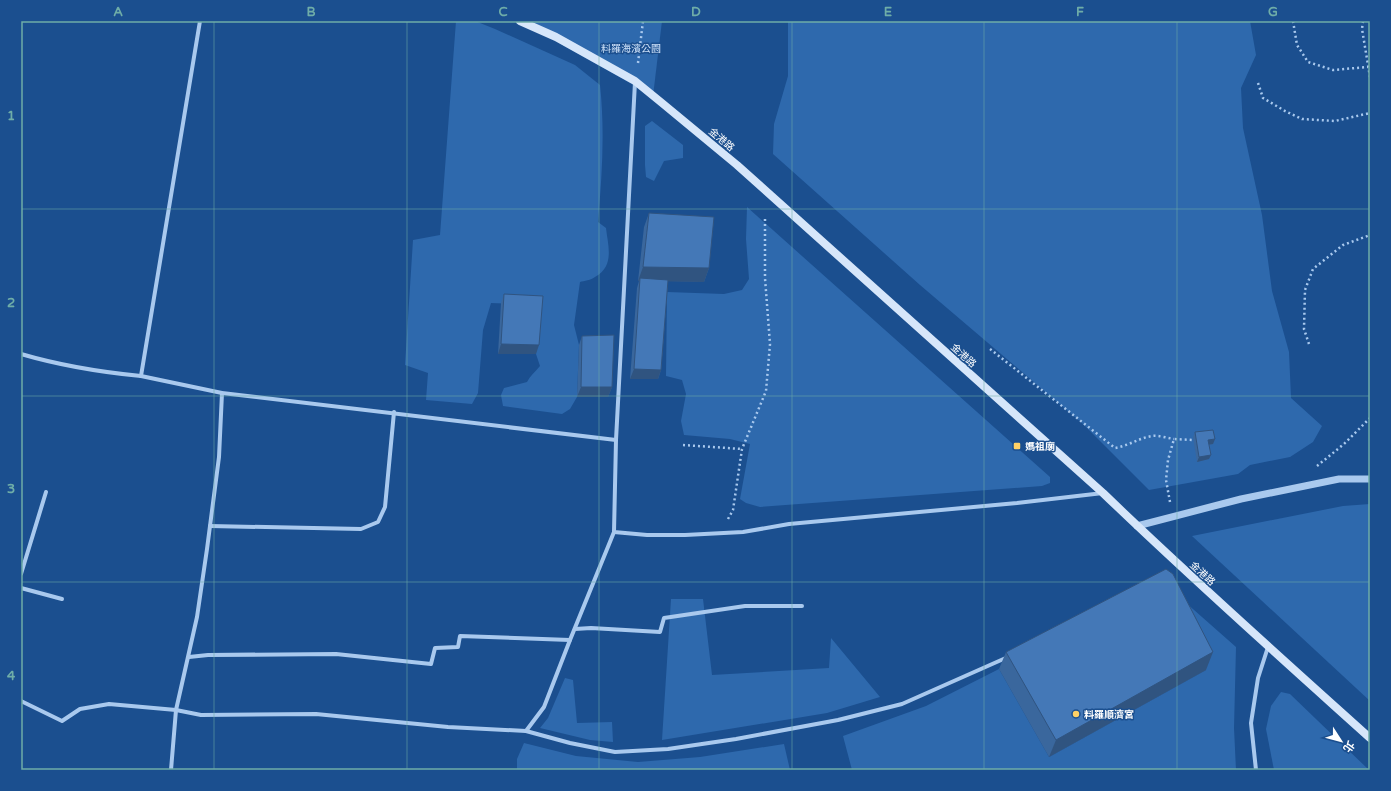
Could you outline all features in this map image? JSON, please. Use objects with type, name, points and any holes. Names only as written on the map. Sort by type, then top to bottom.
[{"type":"main road","name":"金港路","points":[[520,21],[556,37],[635,81],[737,165],[1104,493],[1137,526],[1268,647],[1370,738]]},
{"type":"street","points":[[141,376],[200,21]]},
{"type":"street","points":[[526,731],[544,707],[614,532],[616,440],[635,81]]},
{"type":"street","points":[[21,354],[81,369],[141,376],[222,393],[394,412],[616,440]]},
{"type":"street","points":[[171,770],[176,710],[197,617],[210,526],[219,457],[222,393]]},
{"type":"street","points":[[210,526],[361,529],[378,522],[385,507],[394,412]]},
{"type":"street","points":[[1137,526],[1242,499],[1339,479],[1370,479]]},
{"type":"street","points":[[21,574],[46,492]]},
{"type":"street","points":[[614,532],[685,536],[743,532],[789,524],[1017,504],[1104,493]]},
{"type":"street","points":[[21,588],[62,599]]},
{"type":"street","points":[[575,629],[591,628],[660,632],[664,618],[745,606],[802,606]]},
{"type":"street","points":[[189,657],[208,655],[336,654],[431,664],[435,648],[458,647],[460,636],[570,640]]},
{"type":"street","points":[[1256,770],[1251,723],[1258,678],[1268,647]]},
{"type":"street","points":[[21,701],[62,721],[80,709],[109,704],[176,710],[201,715],[316,714],[448,727],[526,731],[570,743],[615,752],[668,749],[736,739],[838,720],[902,704],[1014,654]]},
{"type":"path","points":[[635,81],[643,21]]},
{"type":"path","points":[[1293,21],[1297,45],[1308,62],[1333,70],[1368,67]]},
{"type":"path","points":[[1362,21],[1370,77]]},
{"type":"path","points":[[1258,83],[1264,98],[1285,111],[1302,119],[1335,121],[1370,113]]},
{"type":"path","points":[[720,533],[733,510],[742,449],[766,390],[770,344],[765,278],[765,216]]},
{"type":"path","points":[[1309,344],[1304,329],[1305,290],[1313,269],[1343,245],[1370,235]]},
{"type":"path","points":[[990,349],[1115,448],[1122,447],[1152,436],[1193,440]]},
{"type":"path","points":[[1313,469],[1344,444],[1370,418]]},
{"type":"path","points":[[1172,516],[1166,480],[1168,460],[1174,439]]},
{"type":"path","points":[[683,445],[742,449]]},
{"type":"green space","points":[[456,21],[475,21],[495,29],[575,65],[600,85],[602,102],[602,154],[598,222],[606,228],[609,255],[608,261],[601,272],[592,279],[580,282],[574,325],[579,345],[577,397],[570,409],[562,414],[503,406],[501,395],[504,388],[527,382],[540,366],[536,354],[539,305],[491,303],[483,330],[478,393],[472,404],[426,400],[428,373],[405,365],[413,240],[440,235]]},
{"type":"green space","name":"料羅海濱公園","points":[[520,21],[662,21],[653,96]]},
{"type":"green space","points":[[788,21],[1250,21],[1256,55],[1241,88],[1243,128],[1262,215],[1272,291],[1289,352],[1291,398],[1322,426],[1313,442],[1290,457],[1250,465],[1238,474],[1149,490],[1083,424],[920,285],[773,154],[774,124],[788,76]]},
{"type":"green space","points":[[652,121],[683,145],[683,158],[664,161],[654,181],[646,177],[645,165],[645,126]]},
{"type":"green space","points":[[747,207],[1050,477],[1050,483],[1042,486],[760,507],[746,503],[740,499],[750,444],[730,439],[684,435],[681,421],[686,394],[682,380],[666,376],[667,292],[724,294],[742,290],[749,279],[746,239]]},
{"type":"green space","points":[[1370,504],[1370,701],[1192,536],[1343,506]]},
{"type":"green space","points":[[671,599],[703,599],[712,675],[829,668],[831,638],[880,697],[827,713],[662,740]]},
{"type":"green space","points":[[1185,602],[1236,647],[1234,728],[1236,770],[852,770],[843,736],[926,706],[999,669],[1049,757],[1206,670]]},
{"type":"green space","points":[[565,678],[573,680],[577,723],[612,722],[613,742],[590,740],[540,728],[548,718]]},
{"type":"green space","points":[[1281,692],[1290,694],[1369,770],[1274,770],[1266,729],[1271,706]]},
{"type":"green space","points":[[524,743],[576,756],[638,762],[700,757],[784,744],[790,770],[517,770],[517,759]]},
{"type":"building","points":[[649,213],[714,217],[709,268],[643,267]]},
{"type":"building","points":[[640,278],[668,280],[661,370],[634,369]]},
{"type":"building","points":[[504,294],[543,296],[539,345],[501,344]]},
{"type":"building","points":[[614,335],[612,387],[581,387],[582,336]]},
{"type":"building","points":[[1213,430],[1215,439],[1208,440],[1211,455],[1199,457],[1195,432]]},
{"type":"building","name":"料羅順濟宮","points":[[1166,569],[1173,574],[1213,652],[1056,740],[1006,652]]},
{"type":"place","name":"媽祖廟","points":[[1017,446]]},
{"type":"place","name":"料羅順濟宮","points":[[1076,714]]}]
